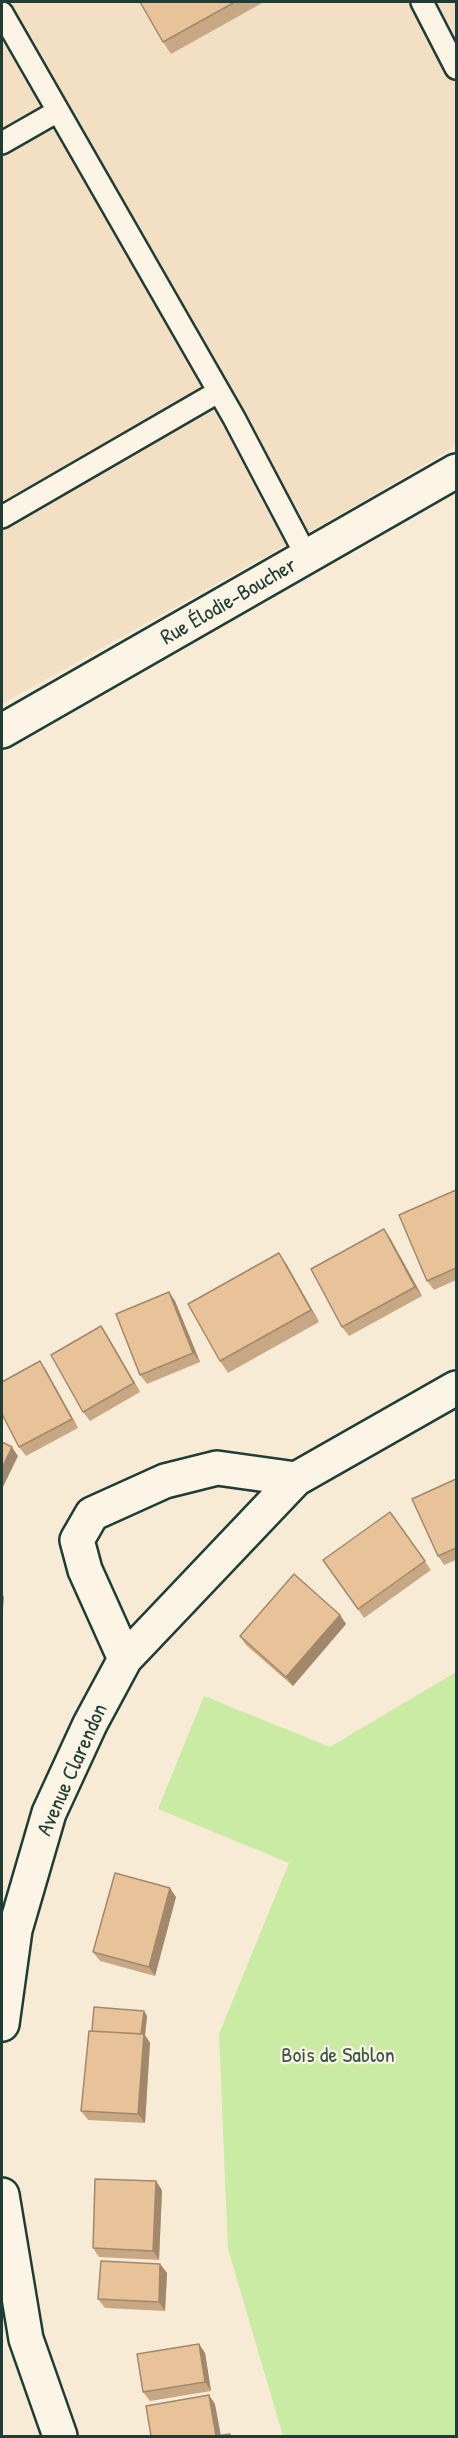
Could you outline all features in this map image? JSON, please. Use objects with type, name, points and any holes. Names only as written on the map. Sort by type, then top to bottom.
[{"type":"street","name":"Rue Élodie-Boucher","points":[[2,731],[456,471]]},
{"type":"street","name":"Avenue Clarendon","points":[[2,2024],[15,1930],[16,1872],[49,1813],[90,1724],[125,1659],[296,1479],[456,1388]]},
{"type":"street","points":[[125,1659],[85,1570],[77,1540],[92,1514],[165,1481],[217,1468],[296,1479]]},
{"type":"street","points":[[2,2195],[26,2339],[60,2436]]},
{"type":"lane","points":[[422,2],[456,68]]},
{"type":"lane","points":[[2,13],[234,418],[307,557]]},
{"type":"lane","points":[[2,143],[58,111]]},
{"type":"lane","points":[[2,517],[218,392]]},
{"type":"shaded area","points":[[2,2],[456,2],[456,446],[348,510],[2,704]]},
{"type":"green space","name":"Bois de Sablon","points":[[456,1672],[456,2436],[283,2436],[228,2249],[219,2034],[289,1863],[158,1809],[204,1696],[330,1747]]},
{"type":"building","points":[[140,2],[235,2],[163,42]]},
{"type":"building","points":[[456,1190],[456,1268],[427,1281],[399,1215]]},
{"type":"building","points":[[384,1229],[415,1287],[342,1327],[311,1269]]},
{"type":"building","points":[[279,1253],[311,1310],[220,1361],[188,1304]]},
{"type":"building","points":[[169,1292],[193,1353],[140,1375],[116,1314]]},
{"type":"building","points":[[101,1326],[134,1383],[83,1412],[51,1355]]},
{"type":"building","points":[[40,1361],[72,1419],[19,1447],[2,1414],[2,1382]]},
{"type":"building","points":[[2,1442],[12,1447],[2,1468]]},
{"type":"building","points":[[456,1479],[456,1548],[438,1556],[412,1499]]},
{"type":"building","points":[[390,1512],[425,1561],[358,1609],[323,1560]]},
{"type":"building","points":[[294,1574],[340,1615],[286,1677],[240,1636]]},
{"type":"building","points":[[115,1873],[170,1888],[149,1967],[93,1952]]},
{"type":"building","points":[[94,2007],[144,2011],[141,2034],[92,2031]]},
{"type":"building","points":[[89,2031],[144,2034],[138,2114],[81,2111]]},
{"type":"building","points":[[95,2179],[156,2181],[153,2251],[93,2248]]},
{"type":"building","points":[[101,2261],[160,2264],[159,2302],[98,2299]]},
{"type":"building","points":[[199,2344],[205,2382],[143,2392],[137,2354]]},
{"type":"building","points":[[209,2395],[216,2436],[151,2436],[146,2406]]}]
